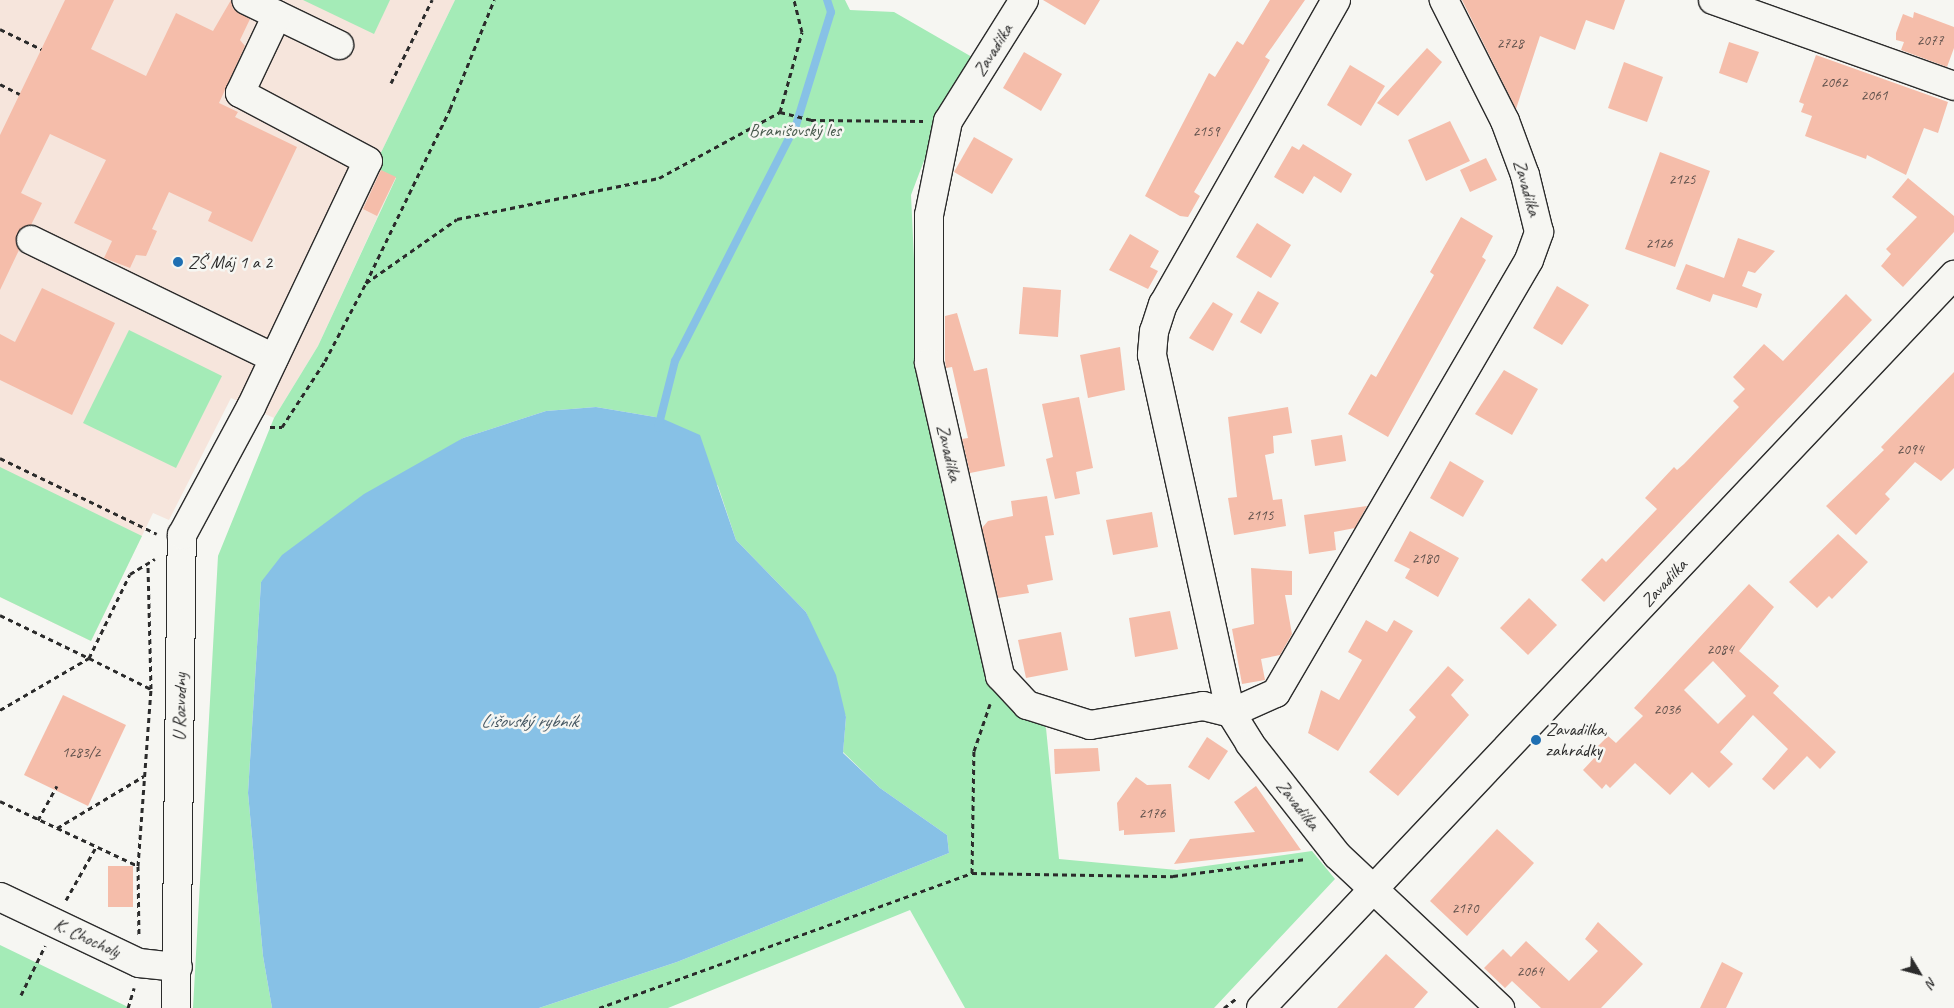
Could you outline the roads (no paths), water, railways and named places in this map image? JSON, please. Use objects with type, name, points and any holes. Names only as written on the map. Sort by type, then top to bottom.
[{"type":"street","points":[[246,0],[339,45]]},
{"type":"street","name":"Zavadilka","points":[[1024,0],[948,121],[929,215],[929,363],[1000,676],[1027,705],[1090,725],[1203,706],[1231,713],[1276,693],[1529,260],[1539,232],[1524,175],[1505,121],[1444,0]]},
{"type":"street","name":"Zavadilka","points":[[1336,0],[1163,304],[1154,330],[1152,355],[1231,713],[1250,744],[1337,854],[1500,1008]]},
{"type":"street","points":[[1713,0],[1954,86]]},
{"type":"street","name":"U Rozvodny","points":[[176,1008],[182,535],[244,421],[368,160],[240,93],[276,15]]},
{"type":"street","points":[[31,240],[274,358]]},
{"type":"street","name":"Zavadilka","points":[[1261,1008],[1374,891],[1954,275]]},
{"type":"street","name":"K. Chocholy","points":[[0,897],[139,963],[178,967]]},
{"type":"water","name":"Lišovský rybník","points":[[596,407],[661,418],[700,435],[736,540],[806,612],[836,675],[846,717],[843,753],[880,788],[947,835],[949,853],[677,962],[539,1008],[272,1008],[263,956],[248,793],[261,582],[282,555],[364,494],[463,438],[546,411]]},
{"type":"waterway","points":[[658,428],[675,361],[796,125],[831,12],[827,0]]},
{"type":"place","name":"ZŠ Máj 1 a 2","points":[[178,262]]},
{"type":"place","name":"Zavadilka, zahrádky","points":[[1536,740]]},
{"type":"park label","name":"Branišovský les","points":[[795,130]]}]
